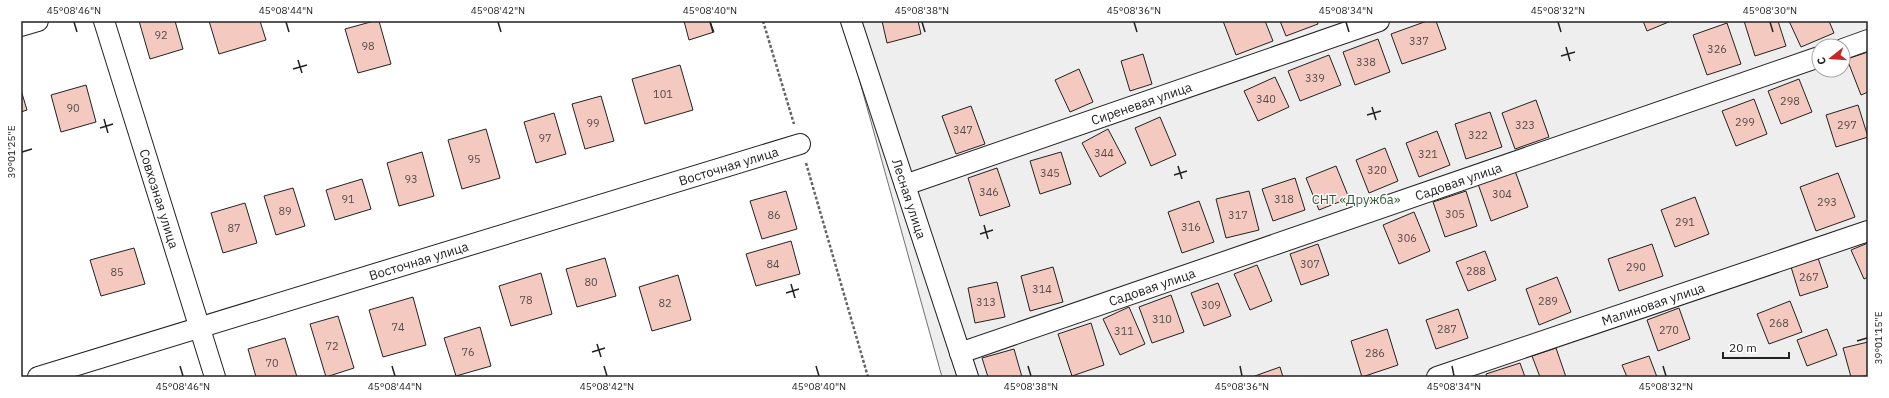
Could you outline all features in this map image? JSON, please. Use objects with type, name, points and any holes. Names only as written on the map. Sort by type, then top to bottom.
[{"type":"street","points":[[21,26],[38,21]]},
{"type":"street","name":"Совхозная улица","points":[[104,21],[215,377]]},
{"type":"street","name":"Лесная улица","points":[[850,21],[968,377]]},
{"type":"street","name":"Сиреневая улица","points":[[905,185],[1379,21]]},
{"type":"street","points":[[1851,46],[1868,40]]},
{"type":"street","name":"Садовая улица","points":[[960,353],[1811,60]]},
{"type":"street","name":"Восточная улица","points":[[38,377],[800,144]]},
{"type":"street","name":"Малиновая улица","points":[[1437,377],[1868,231]]},
{"type":"path","points":[[763,21],[868,377]]},
{"type":"green space","name":"СНТ «Дружба»","points":[[843,21],[1868,21],[1868,377],[942,377]]},
{"type":"building","points":[[139,21],[175,21],[183,49],[150,59]]},
{"type":"building","points":[[209,21],[260,21],[266,40],[219,54]]},
{"type":"building","points":[[379,21],[391,64],[358,73],[345,29]]},
{"type":"building","points":[[684,21],[710,21],[714,32],[689,40]]},
{"type":"building","points":[[882,21],[918,21],[921,34],[887,43]]},
{"type":"building","points":[[1223,21],[1265,21],[1273,41],[1236,55]]},
{"type":"building","points":[[1280,21],[1317,21],[1318,24],[1286,36]]},
{"type":"building","points":[[1427,21],[1436,21],[1446,49],[1402,64],[1391,34]]},
{"type":"building","points":[[1643,21],[1671,21],[1647,31]]},
{"type":"building","points":[[1744,21],[1778,21],[1786,46],[1755,56]]},
{"type":"building","points":[[1789,21],[1829,21],[1834,33],[1822,38],[1811,38],[1811,43],[1801,47]]},
{"type":"building","points":[[1727,23],[1741,64],[1707,75],[1693,35]]},
{"type":"building","points":[[1378,39],[1390,72],[1355,85],[1343,52]]},
{"type":"building","points":[[1868,52],[1868,92],[1861,95],[1851,69],[1851,58]]},
{"type":"building","points":[[1143,54],[1152,84],[1130,91],[1121,61]]},
{"type":"building","points":[[1329,55],[1341,85],[1300,101],[1288,71]]},
{"type":"building","points":[[680,65],[693,110],[645,124],[632,79]]},
{"type":"building","points":[[1079,69],[1093,102],[1070,112],[1055,80]]},
{"type":"building","points":[[1275,77],[1289,107],[1258,121],[1244,91]]},
{"type":"building","points":[[1799,79],[1812,112],[1781,124],[1768,91]]},
{"type":"building","points":[[86,85],[96,122],[61,132],[51,95]]},
{"type":"building","points":[[21,90],[27,110],[21,112]]},
{"type":"building","points":[[601,96],[614,141],[585,149],[572,104]]},
{"type":"building","points":[[1754,99],[1767,134],[1736,146],[1722,111]]},
{"type":"building","points":[[1536,100],[1549,137],[1515,149],[1502,113]]},
{"type":"building","points":[[1858,105],[1868,137],[1836,147],[1826,115]]},
{"type":"building","points":[[971,106],[985,144],[956,154],[942,116]]},
{"type":"building","points":[[1490,112],[1502,147],[1466,159],[1455,124]]},
{"type":"building","points":[[554,113],[566,154],[536,163],[524,122]]},
{"type":"building","points":[[1160,117],[1176,155],[1151,166],[1135,128]]},
{"type":"building","points":[[486,129],[500,178],[462,189],[448,140]]},
{"type":"building","points":[[1108,129],[1126,163],[1100,177],[1082,143]]},
{"type":"building","points":[[1437,131],[1450,165],[1419,177],[1406,143]]},
{"type":"building","points":[[1385,148],[1398,181],[1369,193],[1356,160]]},
{"type":"building","points":[[422,152],[434,196],[399,206],[387,163]]},
{"type":"building","points":[[1061,152],[1071,184],[1040,194],[1030,161]]},
{"type":"building","points":[[1336,166],[1349,198],[1319,210],[1306,178]]},
{"type":"building","points":[[997,168],[1010,206],[980,216],[968,178]]},
{"type":"building","points":[[1514,168],[1528,207],[1491,221],[1477,181]]},
{"type":"building","points":[[1838,173],[1855,217],[1816,231],[1800,187]]},
{"type":"building","points":[[1295,178],[1305,210],[1273,221],[1262,189]]},
{"type":"building","points":[[362,179],[371,209],[335,220],[326,190]]},
{"type":"building","points":[[293,188],[305,226],[276,235],[264,196]]},
{"type":"building","points":[[786,191],[797,229],[762,239],[750,201]]},
{"type":"building","points":[[1249,191],[1259,230],[1226,238],[1216,199]]},
{"type":"building","points":[[1466,191],[1477,226],[1445,237],[1433,202]]},
{"type":"building","points":[[1695,197],[1709,234],[1675,247],[1661,210]]},
{"type":"building","points":[[1199,201],[1214,242],[1182,253],[1168,212]]},
{"type":"building","points":[[245,203],[257,243],[223,253],[211,213]]},
{"type":"building","points":[[1414,212],[1430,251],[1399,264],[1383,225]]},
{"type":"building","points":[[791,241],[800,274],[756,286],[746,254]]},
{"type":"building","points":[[1868,243],[1868,277],[1864,279],[1851,250]]},
{"type":"building","points":[[1318,244],[1329,275],[1301,285],[1290,254]]},
{"type":"building","points":[[1652,244],[1663,276],[1619,291],[1608,259]]},
{"type":"building","points":[[134,248],[145,284],[101,296],[90,260]]},
{"type":"building","points":[[1485,251],[1496,280],[1468,291],[1456,262]]},
{"type":"building","points":[[605,258],[616,296],[577,307],[566,269]]},
{"type":"building","points":[[1818,258],[1828,287],[1800,296],[1791,267]]},
{"type":"building","points":[[1257,265],[1272,301],[1250,310],[1234,274]]},
{"type":"building","points":[[1053,267],[1063,302],[1030,311],[1021,276]]},
{"type":"building","points":[[541,273],[552,314],[511,326],[499,286]]},
{"type":"building","points":[[678,275],[691,320],[652,331],[639,287]]},
{"type":"building","points":[[1557,277],[1571,312],[1539,325],[1526,289]]},
{"type":"building","points":[[997,282],[1005,317],[975,323],[968,288]]},
{"type":"building","points":[[1218,283],[1231,316],[1204,326],[1191,293]]},
{"type":"building","points":[[1171,295],[1184,332],[1152,343],[1139,307]]},
{"type":"building","points":[[413,297],[426,345],[383,357],[369,310]]},
{"type":"building","points":[[1790,301],[1802,332],[1769,344],[1757,314]]},
{"type":"building","points":[[1129,307],[1145,344],[1120,355],[1103,319]]},
{"type":"building","points":[[1679,308],[1690,339],[1658,351],[1647,320]]},
{"type":"building","points":[[1458,309],[1468,338],[1436,349],[1426,320]]},
{"type":"building","points":[[338,316],[354,368],[326,377],[310,324]]},
{"type":"building","points":[[1091,323],[1104,365],[1072,376],[1058,334]]},
{"type":"building","points":[[480,327],[491,366],[456,376],[444,338]]},
{"type":"building","points":[[1387,329],[1398,365],[1362,377],[1351,341]]},
{"type":"building","points":[[1827,329],[1837,355],[1807,366],[1797,340]]},
{"type":"building","points":[[285,338],[297,377],[256,377],[248,349]]},
{"type":"building","points":[[1868,342],[1868,376],[1851,377],[1843,348]]},
{"type":"building","points":[[1556,348],[1566,377],[1540,377],[1532,356]]},
{"type":"building","points":[[1014,349],[1022,377],[988,377],[982,358]]},
{"type":"building","points":[[1649,356],[1657,377],[1627,377],[1622,365]]},
{"type":"building","points":[[1520,363],[1525,377],[1487,377],[1486,374]]},
{"type":"building","points":[[1280,367],[1283,377],[1252,377]]}]
